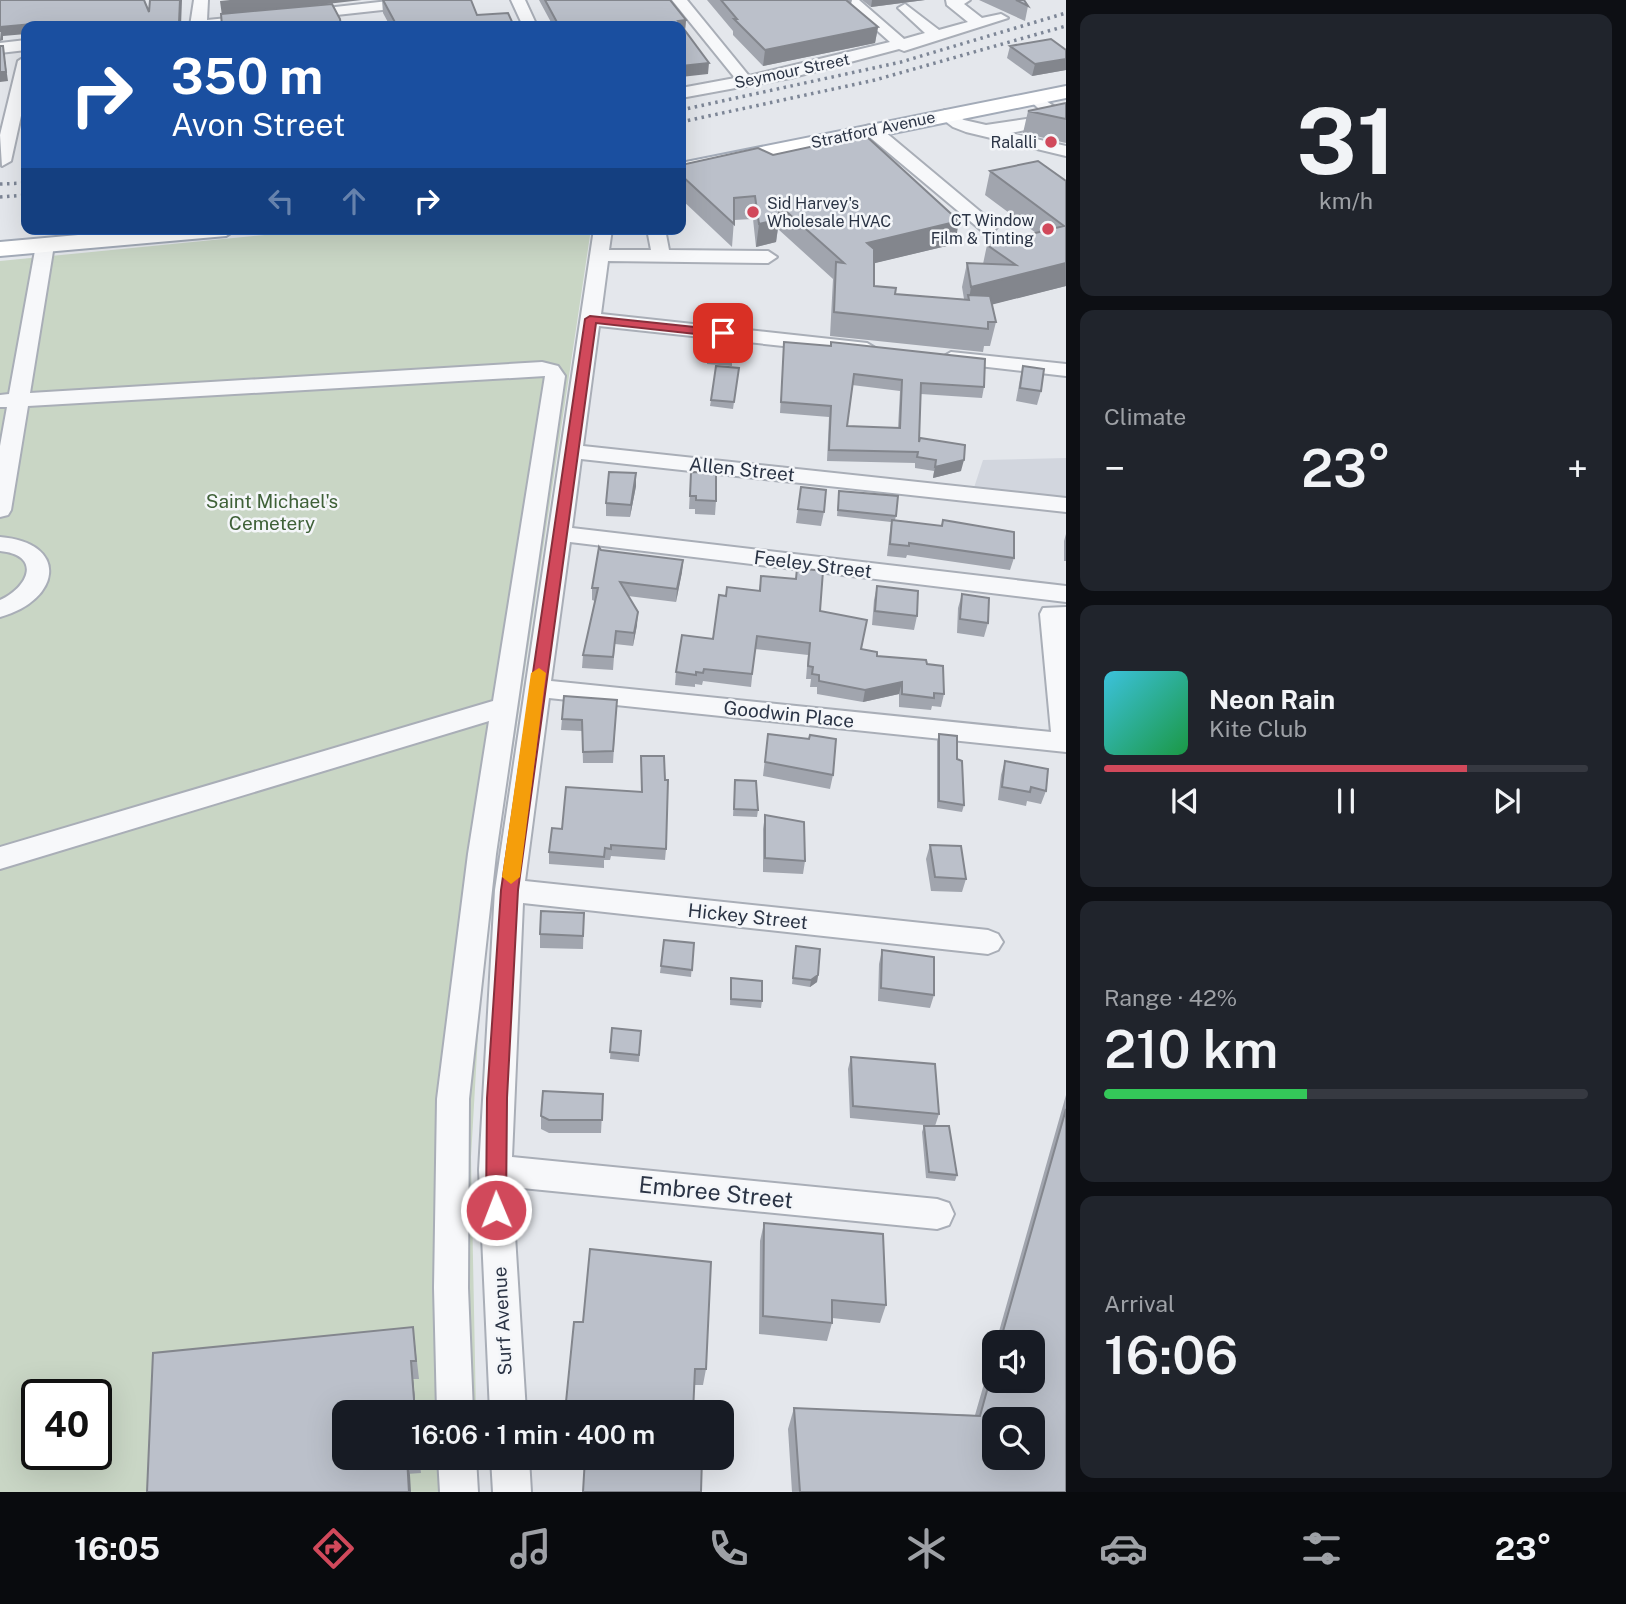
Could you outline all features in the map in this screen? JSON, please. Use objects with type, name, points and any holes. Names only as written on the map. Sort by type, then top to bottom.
[{"type":"main road","name":"Stratford Avenue","points":[[686,169],[1065,93]]},
{"type":"main road","points":[[0,249],[158,235]]},
{"type":"street","points":[[199,21],[201,0]]},
{"type":"street","points":[[243,21],[437,0]]},
{"type":"street","points":[[518,0],[528,21]]},
{"type":"street","points":[[679,0],[746,82]]},
{"type":"street","points":[[850,0],[904,46]]},
{"type":"street","points":[[964,0],[952,2],[980,24]]},
{"type":"street","points":[[359,8],[362,21]]},
{"type":"street","points":[[905,8],[937,36]]},
{"type":"street","name":"Seymour Street","points":[[686,92],[746,82],[904,46],[1001,18]]},
{"type":"street","points":[[0,48],[21,46]]},
{"type":"street","points":[[21,81],[1,161],[21,160]]},
{"type":"street","points":[[945,115],[971,131],[989,131],[1060,118],[1035,98]]},
{"type":"street","points":[[872,130],[988,227]]},
{"type":"street","points":[[989,131],[996,136],[1066,151]]},
{"type":"street","points":[[657,235],[661,256]]},
{"type":"street","points":[[602,242],[661,256],[768,257]]},
{"type":"street","name":"Surf Avenue","points":[[507,1400],[495,1170],[509,890],[602,242]]},
{"type":"street","points":[[0,510],[10,400],[45,245]]},
{"type":"street","points":[[590,319],[889,351]]},
{"type":"street","points":[[930,356],[1066,370]]},
{"type":"street","points":[[10,400],[528,369],[551,370],[555,376],[482,854],[453,1098],[450,1288],[455,1400]]},
{"type":"street","name":"Allen Street","points":[[572,451],[1066,505]]},
{"type":"street","name":"Feeley Street","points":[[560,534],[1066,594]]},
{"type":"street","points":[[0,544],[27,550],[38,561],[40,575],[32,590],[18,602],[0,609]]},
{"type":"street","points":[[1057,742],[1052,614],[1066,615]]},
{"type":"street","name":"Goodwin Place","points":[[536,688],[1057,742]]},
{"type":"street","points":[[0,858],[504,706]]},
{"type":"street","name":"Hickey Street","points":[[509,890],[988,942]]},
{"type":"street","name":"Embree Street","points":[[495,1170],[937,1214]]},
{"type":"street","points":[[457,1470],[458,1492]]},
{"type":"street","points":[[511,1470],[512,1492]]},
{"type":"shaded area","points":[[1066,458],[1066,511],[971,497],[983,460]]},
{"type":"green space","name":"Saint Michael's Cemetery","points":[[265,235],[590,235],[512,756],[486,896],[471,1157],[476,1400],[332,1400],[332,1470],[477,1470],[478,1492],[0,1492],[0,261]]},
{"type":"building","points":[[0,0],[144,0],[149,12],[150,0],[180,0],[179,21],[21,21],[21,25],[1,27],[0,31]]},
{"type":"building","points":[[383,0],[471,0],[477,15],[508,13],[512,21],[394,21]]},
{"type":"building","points":[[545,0],[670,0],[686,20],[678,21],[556,21]]},
{"type":"building","points":[[721,0],[846,0],[878,27],[765,50],[734,19],[737,19]]},
{"type":"building","points":[[332,4],[340,21],[222,21],[221,14]]},
{"type":"building","points":[[686,32],[709,63],[686,65]]},
{"type":"building","points":[[1051,39],[1066,50],[1066,59],[1035,64],[1010,46]]},
{"type":"building","points":[[0,46],[3,46],[6,72],[0,72]]},
{"type":"building","points":[[1066,103],[1066,119],[1028,111]]},
{"type":"building","points":[[865,135],[959,221],[867,243],[874,249],[874,286],[896,288],[895,294],[969,300],[968,295],[990,296],[996,322],[988,322],[988,329],[834,312],[836,262],[844,263],[779,205],[779,219],[759,224],[755,196],[734,198],[734,224],[686,180],[686,164],[758,148],[773,155]]},
{"type":"building","points":[[1038,161],[1066,181],[1066,263],[971,287],[967,263],[1016,265],[987,245],[1064,226],[990,171]]},
{"type":"building","points":[[708,339],[732,340],[732,359],[708,358]]},
{"type":"building","points":[[784,342],[831,346],[831,342],[985,359],[984,387],[921,383],[919,442],[920,438],[965,445],[964,460],[935,467],[936,460],[917,457],[918,452],[829,450],[831,406],[781,402]],"holes":[[[854,374],[902,380],[900,428],[847,426]]]},
{"type":"building","points":[[716,366],[739,368],[734,402],[711,400]]},
{"type":"building","points":[[1023,366],[1044,369],[1041,391],[1020,388]]},
{"type":"building","points":[[609,472],[636,473],[631,505],[606,503]]},
{"type":"building","points":[[691,472],[716,473],[716,501],[696,500],[696,496],[690,496]]},
{"type":"building","points":[[801,487],[826,490],[824,512],[798,509]]},
{"type":"building","points":[[839,491],[898,496],[896,516],[838,510]]},
{"type":"building","points":[[892,520],[942,526],[943,520],[1014,532],[1014,558],[909,543],[909,546],[890,544]]},
{"type":"building","points":[[599,547],[601,550],[683,560],[677,589],[620,582],[638,612],[634,633],[616,631],[613,657],[583,655],[598,588],[592,588]]},
{"type":"building","points":[[797,568],[823,571],[820,611],[867,620],[861,649],[877,652],[877,656],[926,660],[927,664],[943,666],[944,694],[934,693],[934,698],[902,694],[902,682],[865,690],[819,681],[819,675],[812,674],[813,667],[808,666],[810,643],[757,636],[752,674],[704,669],[703,673],[696,672],[696,675],[676,672],[682,635],[713,639],[719,595],[726,596],[727,587],[760,591],[761,576],[796,579]]},
{"type":"building","points":[[877,586],[918,591],[917,616],[875,611]]},
{"type":"building","points":[[962,594],[989,598],[988,623],[960,619]]},
{"type":"building","points":[[564,696],[617,700],[613,751],[583,752],[582,720],[562,719]]},
{"type":"building","points":[[768,734],[836,739],[833,775],[765,762]]},
{"type":"building","points":[[939,734],[957,736],[957,759],[962,761],[964,805],[939,801]]},
{"type":"building","points":[[641,756],[664,756],[665,780],[668,780],[666,849],[611,845],[611,849],[605,848],[604,857],[549,852],[552,828],[562,829],[566,787],[642,792]]},
{"type":"building","points":[[1005,761],[1048,769],[1046,791],[1031,787],[1030,792],[1002,787]]},
{"type":"building","points":[[735,780],[756,781],[758,810],[734,809]]},
{"type":"building","points":[[765,815],[804,822],[805,861],[765,858]]},
{"type":"building","points":[[930,845],[961,846],[966,879],[935,877]]},
{"type":"building","points":[[541,911],[584,913],[583,936],[540,934]]},
{"type":"building","points":[[664,940],[694,943],[692,970],[661,966]]},
{"type":"building","points":[[796,946],[820,949],[818,975],[811,980],[793,978]]},
{"type":"building","points":[[882,950],[934,957],[934,995],[881,988]]},
{"type":"building","points":[[731,978],[762,981],[762,1001],[731,999]]},
{"type":"building","points":[[612,1028],[641,1031],[639,1055],[610,1052]]},
{"type":"building","points":[[851,1057],[935,1064],[939,1114],[853,1106]]},
{"type":"building","points":[[543,1091],[603,1094],[602,1120],[549,1120],[541,1116]]},
{"type":"building","points":[[1066,1109],[1066,1492],[800,1492],[794,1408],[980,1416],[982,1409],[982,1470],[1045,1470],[1045,1407],[982,1407],[986,1393],[1045,1393],[1045,1330],[1003,1330]]},
{"type":"building","points":[[924,1126],[949,1126],[957,1175],[929,1172]]},
{"type":"building","points":[[764,1223],[883,1234],[886,1305],[832,1300],[832,1323],[763,1316]]},
{"type":"building","points":[[590,1249],[711,1262],[706,1369],[695,1369],[694,1400],[566,1400],[574,1322],[583,1322]]},
{"type":"building","points":[[413,1327],[416,1361],[411,1361],[414,1400],[332,1400],[332,1470],[408,1470],[409,1492],[147,1492],[153,1353]]},
{"type":"building","points":[[584,1470],[702,1470],[701,1492],[583,1492]]},
{"type":"railway","points":[[686,109],[901,62],[1066,13]]},
{"type":"railway","points":[[686,121],[875,80],[1066,26]]},
{"type":"railway","points":[[0,184],[21,183]]},
{"type":"railway","points":[[0,197],[21,195]]},
{"type":"slow traffic","points":[[511,877],[539,673]]},
{"type":"place","name":"Ralalli","points":[[1051,142]]},
{"type":"place","name":"Sid Harvey's Wholesale HVAC","points":[[753,212]]},
{"type":"place","name":"CT Window Film & Tinting","points":[[1048,229]]},
{"type":"route","points":[[496,1210],[497,1098],[509,890],[590,319],[723,333]]}]
